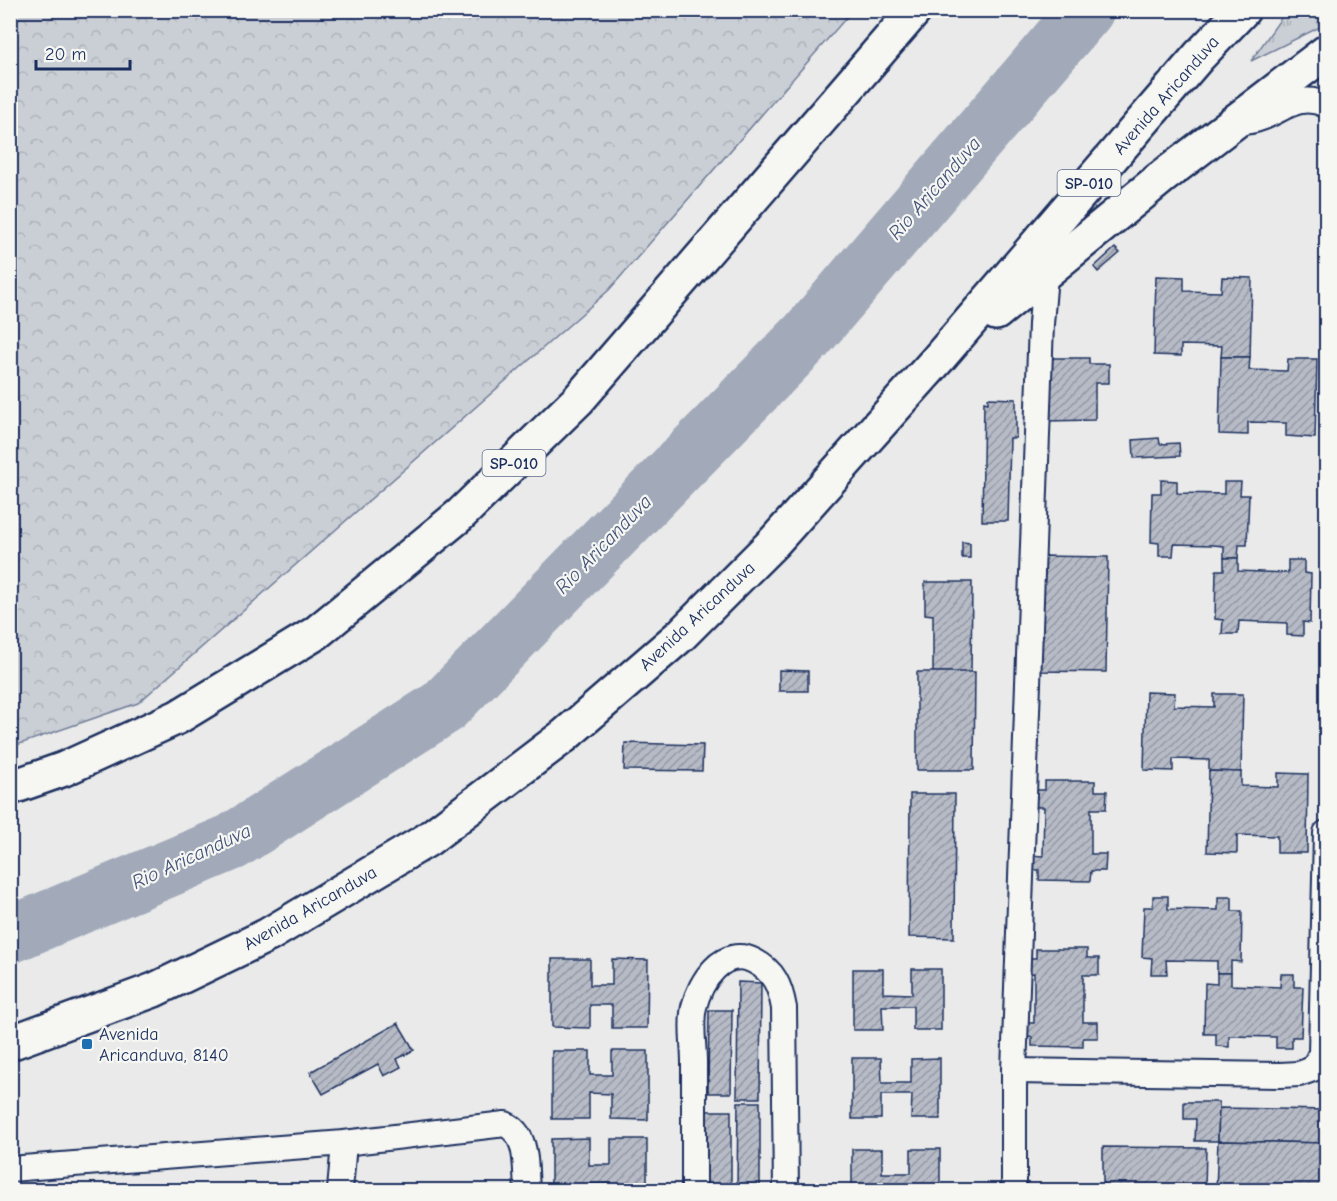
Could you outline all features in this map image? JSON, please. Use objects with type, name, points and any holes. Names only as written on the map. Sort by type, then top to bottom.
[{"type":"highway","name":"SP-010","points":[[10,788],[64,769],[178,717],[315,633],[460,515],[578,400],[915,10]]},
{"type":"highway","name":"Avenida Aricanduva","points":[[10,1043],[154,990],[268,935],[427,840],[564,736],[681,635],[774,543],[938,359],[1198,56],[1243,10]]},
{"type":"highway","points":[[938,359],[1045,275],[1161,178],[1326,52]]},
{"type":"street","points":[[1236,121],[1266,117],[1297,100],[1314,99],[1326,105]]},
{"type":"street","points":[[1014,1191],[1014,1071],[1041,324],[1045,275]]},
{"type":"street","points":[[1014,1071],[1280,1075],[1299,1074],[1313,1069],[1321,1053],[1326,833]]},
{"type":"street","points":[[694,1191],[693,1009],[705,978],[715,967],[730,959],[748,958],[764,966],[774,976],[781,990],[784,1008],[786,1191]]},
{"type":"street","points":[[10,1169],[344,1143],[505,1124],[513,1128],[522,1140],[527,1191]]},
{"type":"street","points":[[340,1191],[344,1143]]},
{"type":"green space","points":[[10,11],[852,11],[609,290],[138,703],[11,747]]},
{"type":"green space","points":[[1286,11],[1326,11],[1326,24],[1251,61]]},
{"type":"building","points":[[1115,248],[1120,253],[1098,272],[1094,267]]},
{"type":"building","points":[[1156,276],[1184,277],[1184,291],[1221,292],[1222,277],[1252,278],[1250,357],[1221,357],[1222,346],[1181,345],[1181,356],[1154,355]]},
{"type":"building","points":[[1221,357],[1250,357],[1249,370],[1287,371],[1288,359],[1317,359],[1315,438],[1286,436],[1286,423],[1248,422],[1248,435],[1219,434]]},
{"type":"building","points":[[1044,358],[1089,358],[1089,364],[1109,364],[1109,383],[1095,383],[1095,420],[1044,421]]},
{"type":"building","points":[[988,398],[1016,399],[1016,438],[1010,438],[1008,521],[982,521],[984,402],[988,403]]},
{"type":"building","points":[[1159,438],[1160,444],[1179,443],[1180,456],[1134,458],[1133,440]]},
{"type":"building","points":[[1161,480],[1177,481],[1177,493],[1224,494],[1224,482],[1241,482],[1240,495],[1249,495],[1247,545],[1239,545],[1238,558],[1224,558],[1224,546],[1174,544],[1173,556],[1159,556],[1159,543],[1151,542],[1152,493],[1161,493]]},
{"type":"building","points":[[962,542],[970,543],[970,558],[962,558]]},
{"type":"building","points":[[1039,556],[1108,557],[1106,672],[1037,671]]},
{"type":"building","points":[[1224,558],[1238,558],[1238,571],[1288,573],[1288,560],[1304,560],[1304,573],[1311,574],[1310,623],[1303,622],[1303,636],[1287,635],[1287,623],[1239,621],[1238,634],[1222,634],[1223,620],[1215,619],[1216,570],[1224,570]]},
{"type":"building","points":[[925,582],[972,582],[971,673],[933,672],[933,615],[925,614]]},
{"type":"building","points":[[779,670],[808,671],[808,691],[779,691]]},
{"type":"building","points":[[917,672],[975,672],[974,770],[917,770]]},
{"type":"building","points":[[1146,692],[1175,693],[1174,706],[1214,707],[1214,694],[1243,694],[1241,772],[1209,771],[1209,760],[1173,759],[1173,771],[1144,770]]},
{"type":"building","points":[[625,743],[703,745],[702,771],[624,770]]},
{"type":"building","points":[[1209,771],[1241,772],[1241,786],[1278,787],[1278,773],[1308,774],[1307,853],[1277,853],[1277,836],[1237,835],[1237,853],[1207,852]]},
{"type":"building","points":[[1045,781],[1095,781],[1095,791],[1107,791],[1106,809],[1091,809],[1091,854],[1106,854],[1105,871],[1091,871],[1090,881],[1039,880],[1039,870],[1029,870],[1029,855],[1043,856],[1044,807],[1030,807],[1030,790],[1045,790]]},
{"type":"building","points":[[910,794],[955,794],[954,938],[909,937]]},
{"type":"building","points":[[1153,896],[1168,896],[1168,909],[1218,910],[1218,897],[1232,897],[1232,911],[1242,911],[1241,962],[1231,961],[1231,973],[1217,973],[1217,961],[1166,960],[1167,974],[1151,974],[1152,958],[1142,957],[1144,907],[1153,907]]},
{"type":"building","points":[[1036,949],[1087,949],[1087,958],[1099,958],[1099,975],[1083,975],[1083,1022],[1098,1022],[1098,1038],[1083,1038],[1083,1047],[1032,1046],[1032,1037],[1021,1038],[1021,1023],[1034,1023],[1034,973],[1021,974],[1021,958],[1036,958]]},
{"type":"building","points":[[552,959],[590,959],[590,985],[612,985],[612,959],[648,960],[647,1028],[612,1028],[612,1005],[590,1005],[590,1028],[552,1027]]},
{"type":"building","points":[[853,969],[883,969],[883,993],[912,994],[912,969],[941,969],[941,1030],[913,1030],[913,1006],[882,1006],[883,1030],[853,1030]]},
{"type":"building","points":[[1217,973],[1231,973],[1231,985],[1280,987],[1281,974],[1294,974],[1294,987],[1303,987],[1301,1037],[1292,1037],[1292,1048],[1276,1048],[1276,1037],[1229,1036],[1229,1047],[1216,1046],[1216,1034],[1204,1034],[1205,983],[1217,984]]},
{"type":"building","points":[[738,982],[761,983],[760,1098],[737,1098]]},
{"type":"building","points":[[709,1010],[732,1010],[731,1093],[708,1093]]},
{"type":"building","points":[[398,1023],[414,1050],[397,1059],[401,1067],[384,1076],[378,1064],[323,1094],[310,1072]]},
{"type":"building","points":[[552,1051],[590,1051],[590,1075],[612,1075],[612,1051],[648,1051],[648,1120],[611,1119],[611,1094],[589,1093],[589,1119],[552,1119]]},
{"type":"building","points":[[852,1058],[881,1058],[882,1083],[911,1083],[911,1059],[940,1058],[940,1119],[911,1119],[912,1095],[881,1095],[881,1119],[852,1119]]},
{"type":"building","points":[[738,1102],[760,1102],[760,1190],[737,1190]]},
{"type":"building","points":[[1184,1102],[1219,1102],[1218,1141],[1195,1141],[1196,1119],[1184,1119]]},
{"type":"building","points":[[1219,1108],[1326,1110],[1326,1143],[1218,1141]]},
{"type":"building","points":[[707,1111],[731,1111],[731,1190],[707,1190]]},
{"type":"building","points":[[589,1138],[589,1165],[611,1165],[611,1139],[647,1139],[647,1190],[610,1190],[610,1184],[589,1184],[588,1190],[551,1190],[551,1139]]},
{"type":"building","points":[[1218,1141],[1326,1143],[1326,1190],[1216,1190]]},
{"type":"building","points":[[1103,1147],[1206,1148],[1205,1190],[1103,1190]]},
{"type":"building","points":[[852,1149],[882,1149],[882,1173],[911,1173],[911,1149],[940,1149],[940,1190],[911,1190],[911,1186],[882,1186],[882,1190],[852,1190]]},
{"type":"waterway","name":"Rio Aricanduva","points":[[10,935],[232,842],[443,707],[807,336],[1086,10]]},
{"type":"place","name":"Avenida Aricanduva, 8140","points":[[87,1044]]}]
